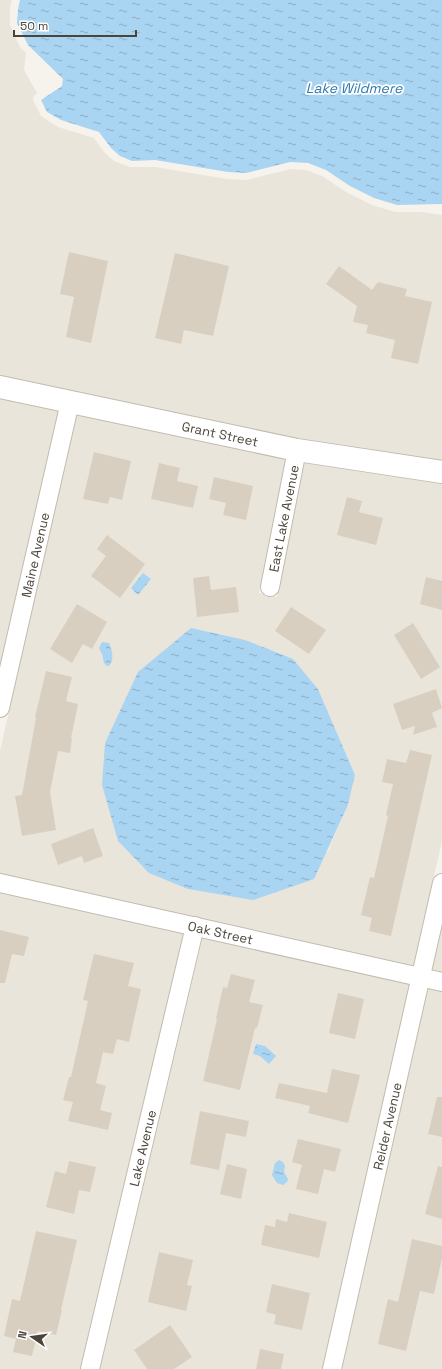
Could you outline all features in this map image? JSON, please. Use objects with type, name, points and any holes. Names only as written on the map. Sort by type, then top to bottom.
[{"type":"street","name":"Grant Street","points":[[0,387],[297,450],[442,472]]},
{"type":"street","name":"Maine Avenue","points":[[0,708],[70,402]]},
{"type":"street","name":"East Lake Avenue","points":[[270,587],[297,450]]},
{"type":"street","name":"Oak Street","points":[[0,883],[442,982]]},
{"type":"street","name":"Reider Avenue","points":[[332,1369],[442,883]]},
{"type":"street","name":"Lake Avenue","points":[[90,1369],[195,926]]},
{"type":"shaded area","points":[[0,0],[12,0],[10,7],[10,25],[20,47],[26,53],[24,70],[37,93],[33,100],[41,116],[58,127],[94,138],[104,152],[114,161],[130,167],[155,167],[227,179],[246,180],[291,169],[306,170],[322,176],[346,192],[372,205],[395,212],[421,212],[442,215],[442,464],[299,442],[0,378]]},
{"type":"shaded area","points":[[0,396],[59,408],[0,665]]},
{"type":"shaded area","points":[[77,412],[286,457],[259,593],[277,597],[305,460],[442,481],[442,841],[413,967],[0,874],[0,751]],"holes":[[[293,659],[318,689],[355,775],[348,805],[327,853]]]},
{"type":"shaded area","points":[[0,891],[184,933],[80,1369],[0,1369]]},
{"type":"shaded area","points":[[442,925],[442,973],[432,971]]},
{"type":"shaded area","points":[[203,937],[410,983],[323,1369],[100,1369]]},
{"type":"shaded area","points":[[428,987],[442,990],[442,1369],[342,1369]]},
{"type":"water","name":"Lake Wildmere","points":[[20,0],[442,0],[442,204],[397,205],[374,198],[350,186],[326,170],[308,163],[290,162],[246,173],[228,172],[155,160],[132,161],[120,156],[111,148],[99,132],[61,120],[47,112],[41,100],[62,86],[63,79],[28,45],[17,23]]},
{"type":"water","points":[[143,573],[151,579],[138,595],[131,588]]},
{"type":"water","points":[[191,628],[245,640],[293,659],[318,689],[355,775],[348,805],[314,879],[253,900],[188,889],[149,873],[118,841],[102,785],[105,743],[138,672]]},
{"type":"water","points":[[102,642],[109,643],[111,649],[112,661],[109,666],[104,663],[99,648]]},
{"type":"water","points":[[256,1044],[265,1046],[276,1056],[269,1064],[260,1056],[253,1054]]},
{"type":"water","points":[[279,1160],[283,1162],[285,1166],[284,1172],[288,1179],[283,1185],[277,1183],[272,1175],[275,1163]]},
{"type":"building","points":[[69,252],[108,261],[91,343],[66,337],[74,297],[60,294]]},
{"type":"building","points":[[175,253],[229,266],[213,336],[184,330],[181,344],[155,338]]},
{"type":"building","points":[[339,266],[372,290],[378,282],[407,289],[405,296],[432,302],[418,364],[391,358],[395,340],[366,333],[368,325],[353,322],[357,306],[326,284]]},
{"type":"building","points":[[94,452],[131,461],[122,500],[110,497],[108,504],[83,499]]},
{"type":"building","points":[[159,463],[180,468],[177,481],[198,486],[193,508],[151,499]]},
{"type":"building","points":[[214,477],[253,486],[246,520],[223,515],[226,503],[209,499]]},
{"type":"building","points":[[347,497],[362,501],[359,512],[383,518],[376,545],[337,535]]},
{"type":"building","points":[[107,535],[145,564],[120,598],[91,576],[106,556],[97,549]]},
{"type":"building","points":[[209,576],[211,590],[236,587],[239,612],[197,617],[193,578]]},
{"type":"building","points":[[426,577],[442,581],[442,610],[420,604]]},
{"type":"building","points":[[77,604],[107,622],[92,649],[83,644],[72,663],[50,649]]},
{"type":"building","points":[[291,607],[326,630],[309,654],[275,631]]},
{"type":"building","points":[[413,623],[440,667],[421,679],[394,635]]},
{"type":"building","points":[[46,671],[72,677],[66,701],[78,704],[71,738],[70,753],[58,751],[50,792],[56,830],[22,836],[15,796],[22,795],[35,717]]},
{"type":"building","points":[[436,689],[442,708],[432,713],[437,727],[413,735],[415,726],[402,730],[393,704]]},
{"type":"building","points":[[410,750],[432,755],[391,936],[369,931],[372,918],[361,915],[370,877],[374,878],[388,816],[386,815],[393,784],[382,782],[387,759],[406,763]]},
{"type":"building","points":[[93,828],[103,856],[84,863],[82,856],[58,865],[51,844]]},
{"type":"building","points":[[0,930],[29,937],[24,956],[12,954],[5,983],[0,983]]},
{"type":"building","points":[[94,954],[134,963],[128,986],[141,989],[129,1042],[117,1039],[113,1054],[103,1052],[96,1083],[106,1086],[100,1110],[112,1113],[108,1130],[68,1121],[73,1102],[63,1100],[69,1077],[71,1077],[88,1001],[83,1000]]},
{"type":"building","points":[[231,974],[255,980],[249,1002],[263,1005],[257,1028],[255,1028],[240,1090],[203,1081],[223,987],[227,988]]},
{"type":"building","points":[[338,993],[364,999],[355,1039],[329,1033]]},
{"type":"building","points":[[332,1069],[360,1075],[348,1123],[308,1113],[310,1106],[275,1098],[279,1083],[327,1093]]},
{"type":"building","points":[[437,1097],[442,1097],[442,1137],[428,1134]]},
{"type":"building","points":[[200,1111],[249,1121],[246,1137],[226,1133],[219,1170],[190,1164]]},
{"type":"building","points":[[298,1139],[341,1149],[335,1172],[324,1169],[318,1194],[296,1189],[302,1165],[292,1162]]},
{"type":"building","points":[[69,1161],[96,1167],[90,1192],[79,1190],[74,1214],[46,1207],[55,1171],[66,1174]]},
{"type":"building","points":[[227,1164],[247,1169],[241,1199],[220,1194]]},
{"type":"building","points":[[438,1166],[442,1167],[442,1219],[425,1214]]},
{"type":"building","points":[[289,1213],[327,1222],[319,1258],[261,1245],[265,1225],[275,1227],[276,1219],[287,1222]]},
{"type":"building","points":[[36,1231],[77,1240],[56,1335],[38,1331],[32,1356],[13,1352],[16,1339],[4,1336],[12,1299],[20,1301]]},
{"type":"building","points":[[412,1239],[442,1246],[442,1258],[434,1294],[420,1291],[406,1351],[378,1344],[388,1299],[398,1302]]},
{"type":"building","points":[[159,1252],[193,1260],[187,1285],[192,1286],[186,1311],[148,1302]]},
{"type":"building","points":[[272,1284],[310,1293],[302,1330],[274,1324],[276,1315],[266,1312]]},
{"type":"building","points":[[170,1325],[192,1357],[174,1369],[147,1369],[134,1350]]},
{"type":"building","points":[[260,1349],[284,1354],[281,1369],[256,1369]]}]
